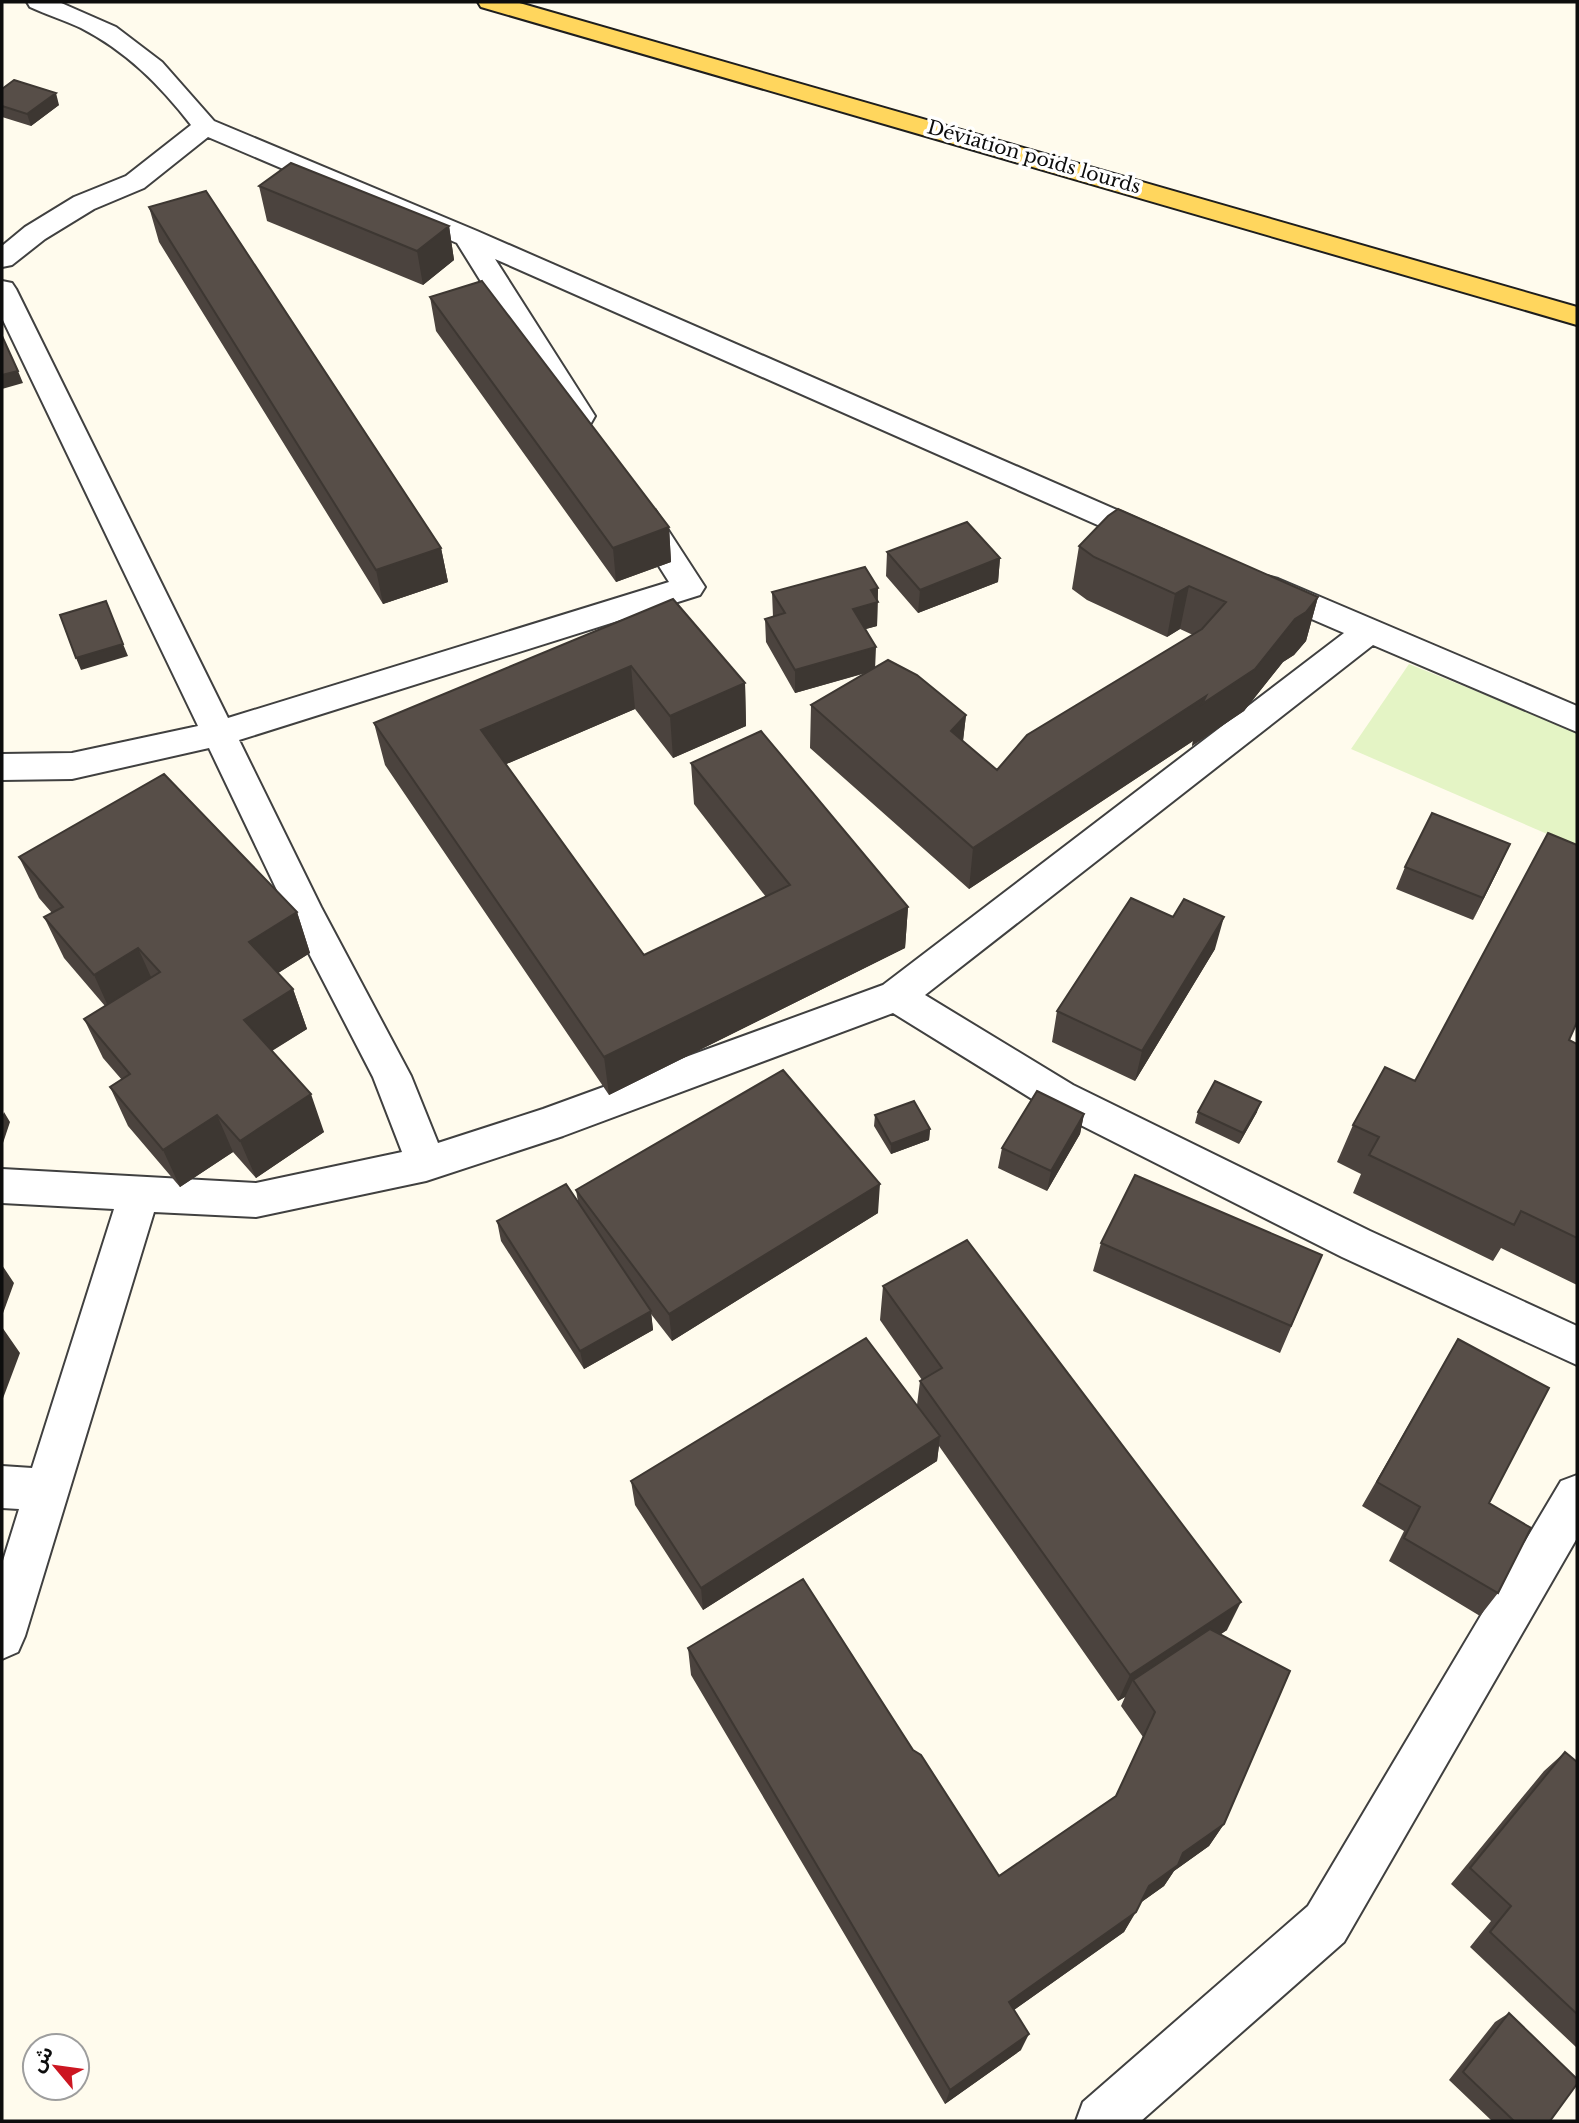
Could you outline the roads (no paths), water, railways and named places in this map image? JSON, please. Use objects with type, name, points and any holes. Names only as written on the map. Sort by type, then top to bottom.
[{"type":"main road","name":"Déviation poids lourds","points":[[490,2],[1577,316]]},
{"type":"street","points":[[39,2],[88,22],[118,40],[170,81],[205,126],[467,237],[1178,548]]},
{"type":"street","points":[[2,259],[35,233],[84,203],[135,182],[205,126]]},
{"type":"street","points":[[467,237],[592,436]]},
{"type":"street","points":[[2,289],[303,907],[392,1076],[426,1164]]},
{"type":"street","points":[[2,767],[72,766],[218,734],[689,587],[629,494]]},
{"type":"street","points":[[1242,576],[1577,720]]},
{"type":"street","points":[[2,1186],[256,1200],[426,1164],[549,1124],[895,996],[1369,631]]},
{"type":"street","points":[[895,996],[1059,1096],[1356,1244],[1577,1346]]},
{"type":"street","points":[[2,1636],[139,1195]]},
{"type":"street","points":[[2,1487],[47,1490]]},
{"type":"street","points":[[1102,2121],[1326,1924],[1577,1496]]}]
